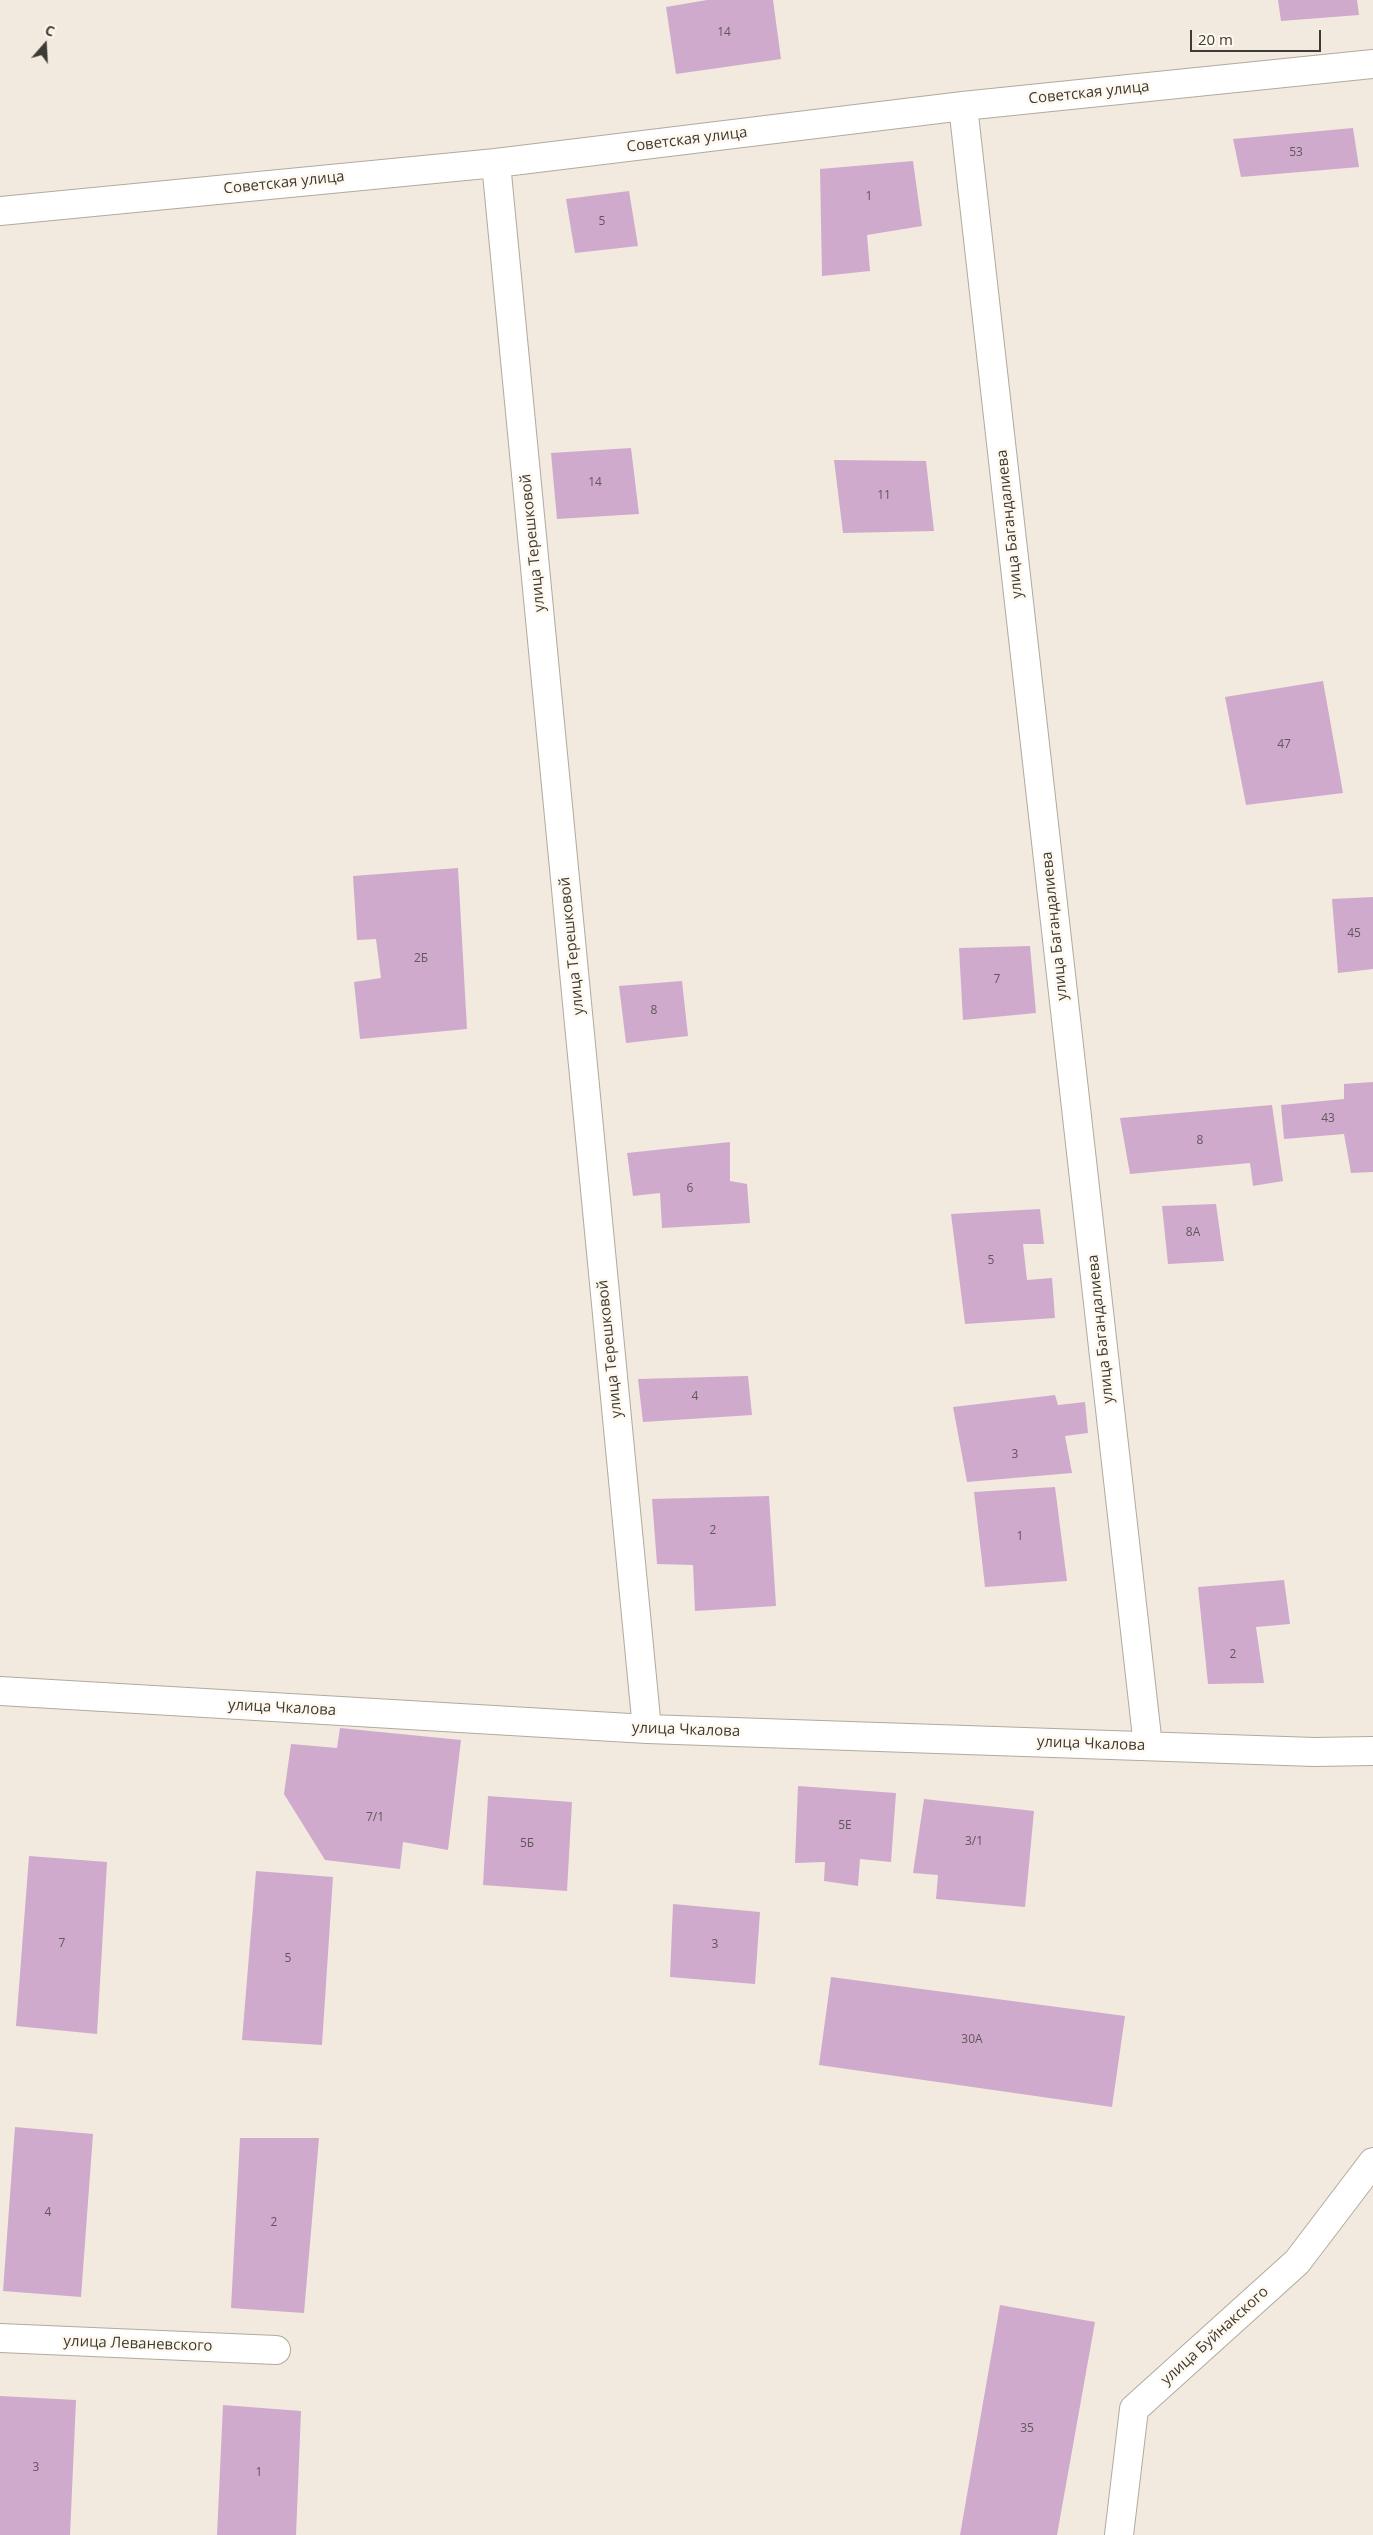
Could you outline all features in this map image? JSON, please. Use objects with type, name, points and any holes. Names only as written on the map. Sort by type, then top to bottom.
[{"type":"street","name":"Советская улица","points":[[0,211],[496,163],[962,106],[1373,64]]},
{"type":"street","name":"улица Багандалиева","points":[[962,106],[1148,1746]]},
{"type":"street","name":"улица Терешковой","points":[[496,163],[647,1729]]},
{"type":"street","name":"улица Чкалова","points":[[0,1691],[647,1729],[1314,1752],[1373,1750]]},
{"type":"street","name":"улица Буйнакского","points":[[1119,2535],[1134,2409],[1297,2262],[1373,2162]]},
{"type":"street","name":"улица Леваневского","points":[[0,2338],[276,2350]]},
{"type":"building","points":[[707,0],[773,0],[781,59],[676,74],[666,7]]},
{"type":"building","points":[[1278,0],[1357,0],[1359,15],[1281,21]]},
{"type":"building","points":[[1353,128],[1359,167],[1241,177],[1233,139]]},
{"type":"building","points":[[913,161],[922,226],[867,235],[870,271],[822,276],[820,169]]},
{"type":"building","points":[[629,191],[638,246],[575,253],[566,199]]},
{"type":"building","points":[[631,448],[639,514],[557,519],[551,453]]},
{"type":"building","points":[[834,460],[926,461],[934,531],[843,533]]},
{"type":"building","points":[[1323,681],[1343,793],[1246,805],[1225,697]]},
{"type":"building","points":[[458,868],[467,1029],[360,1039],[354,982],[381,978],[376,939],[357,940],[353,876]]},
{"type":"building","points":[[1373,897],[1373,969],[1338,973],[1332,899]]},
{"type":"building","points":[[1030,946],[1036,1013],[963,1020],[959,948]]},
{"type":"building","points":[[682,981],[688,1036],[626,1043],[619,986]]},
{"type":"building","points":[[1373,1082],[1373,1172],[1351,1173],[1344,1134],[1284,1139],[1281,1105],[1344,1099],[1344,1084]]},
{"type":"building","points":[[1272,1105],[1283,1181],[1253,1186],[1250,1163],[1130,1174],[1120,1118]]},
{"type":"building","points":[[730,1142],[730,1181],[747,1184],[750,1223],[662,1228],[660,1193],[633,1196],[627,1153]]},
{"type":"building","points":[[1216,1204],[1224,1261],[1168,1264],[1162,1206]]},
{"type":"building","points":[[1040,1209],[1044,1244],[1023,1244],[1027,1280],[1052,1278],[1055,1318],[965,1324],[951,1214]]},
{"type":"building","points":[[748,1376],[752,1415],[643,1422],[638,1379]]},
{"type":"building","points":[[1055,1395],[1058,1405],[1085,1402],[1088,1433],[1065,1436],[1072,1473],[967,1482],[953,1407]]},
{"type":"building","points":[[1055,1487],[1067,1581],[985,1587],[974,1492]]},
{"type":"building","points":[[769,1496],[776,1606],[695,1611],[693,1565],[657,1564],[652,1499]]},
{"type":"building","points":[[1284,1580],[1290,1624],[1256,1627],[1264,1683],[1208,1684],[1198,1587]]},
{"type":"building","points":[[340,1728],[461,1740],[448,1850],[403,1842],[400,1869],[325,1860],[284,1794],[291,1744],[337,1748]]},
{"type":"building","points":[[798,1786],[896,1793],[891,1862],[860,1859],[858,1886],[824,1881],[825,1862],[795,1863]]},
{"type":"building","points":[[488,1796],[572,1802],[567,1891],[483,1885]]},
{"type":"building","points":[[924,1799],[1034,1811],[1025,1907],[936,1899],[938,1875],[913,1873]]},
{"type":"building","points":[[29,1856],[107,1862],[97,2034],[16,2026]]},
{"type":"building","points":[[256,1871],[333,1877],[322,2045],[242,2040]]},
{"type":"building","points":[[673,1904],[760,1912],[755,1984],[670,1977]]},
{"type":"building","points":[[831,1977],[1125,2016],[1112,2107],[819,2065]]},
{"type":"building","points":[[15,2127],[93,2134],[81,2297],[3,2291]]},
{"type":"building","points":[[240,2138],[319,2138],[304,2313],[231,2308]]},
{"type":"building","points":[[1000,2305],[1095,2322],[1057,2535],[960,2535]]},
{"type":"building","points":[[0,2396],[76,2400],[70,2535],[0,2535]]},
{"type":"building","points":[[223,2405],[301,2411],[296,2535],[217,2535]]}]
